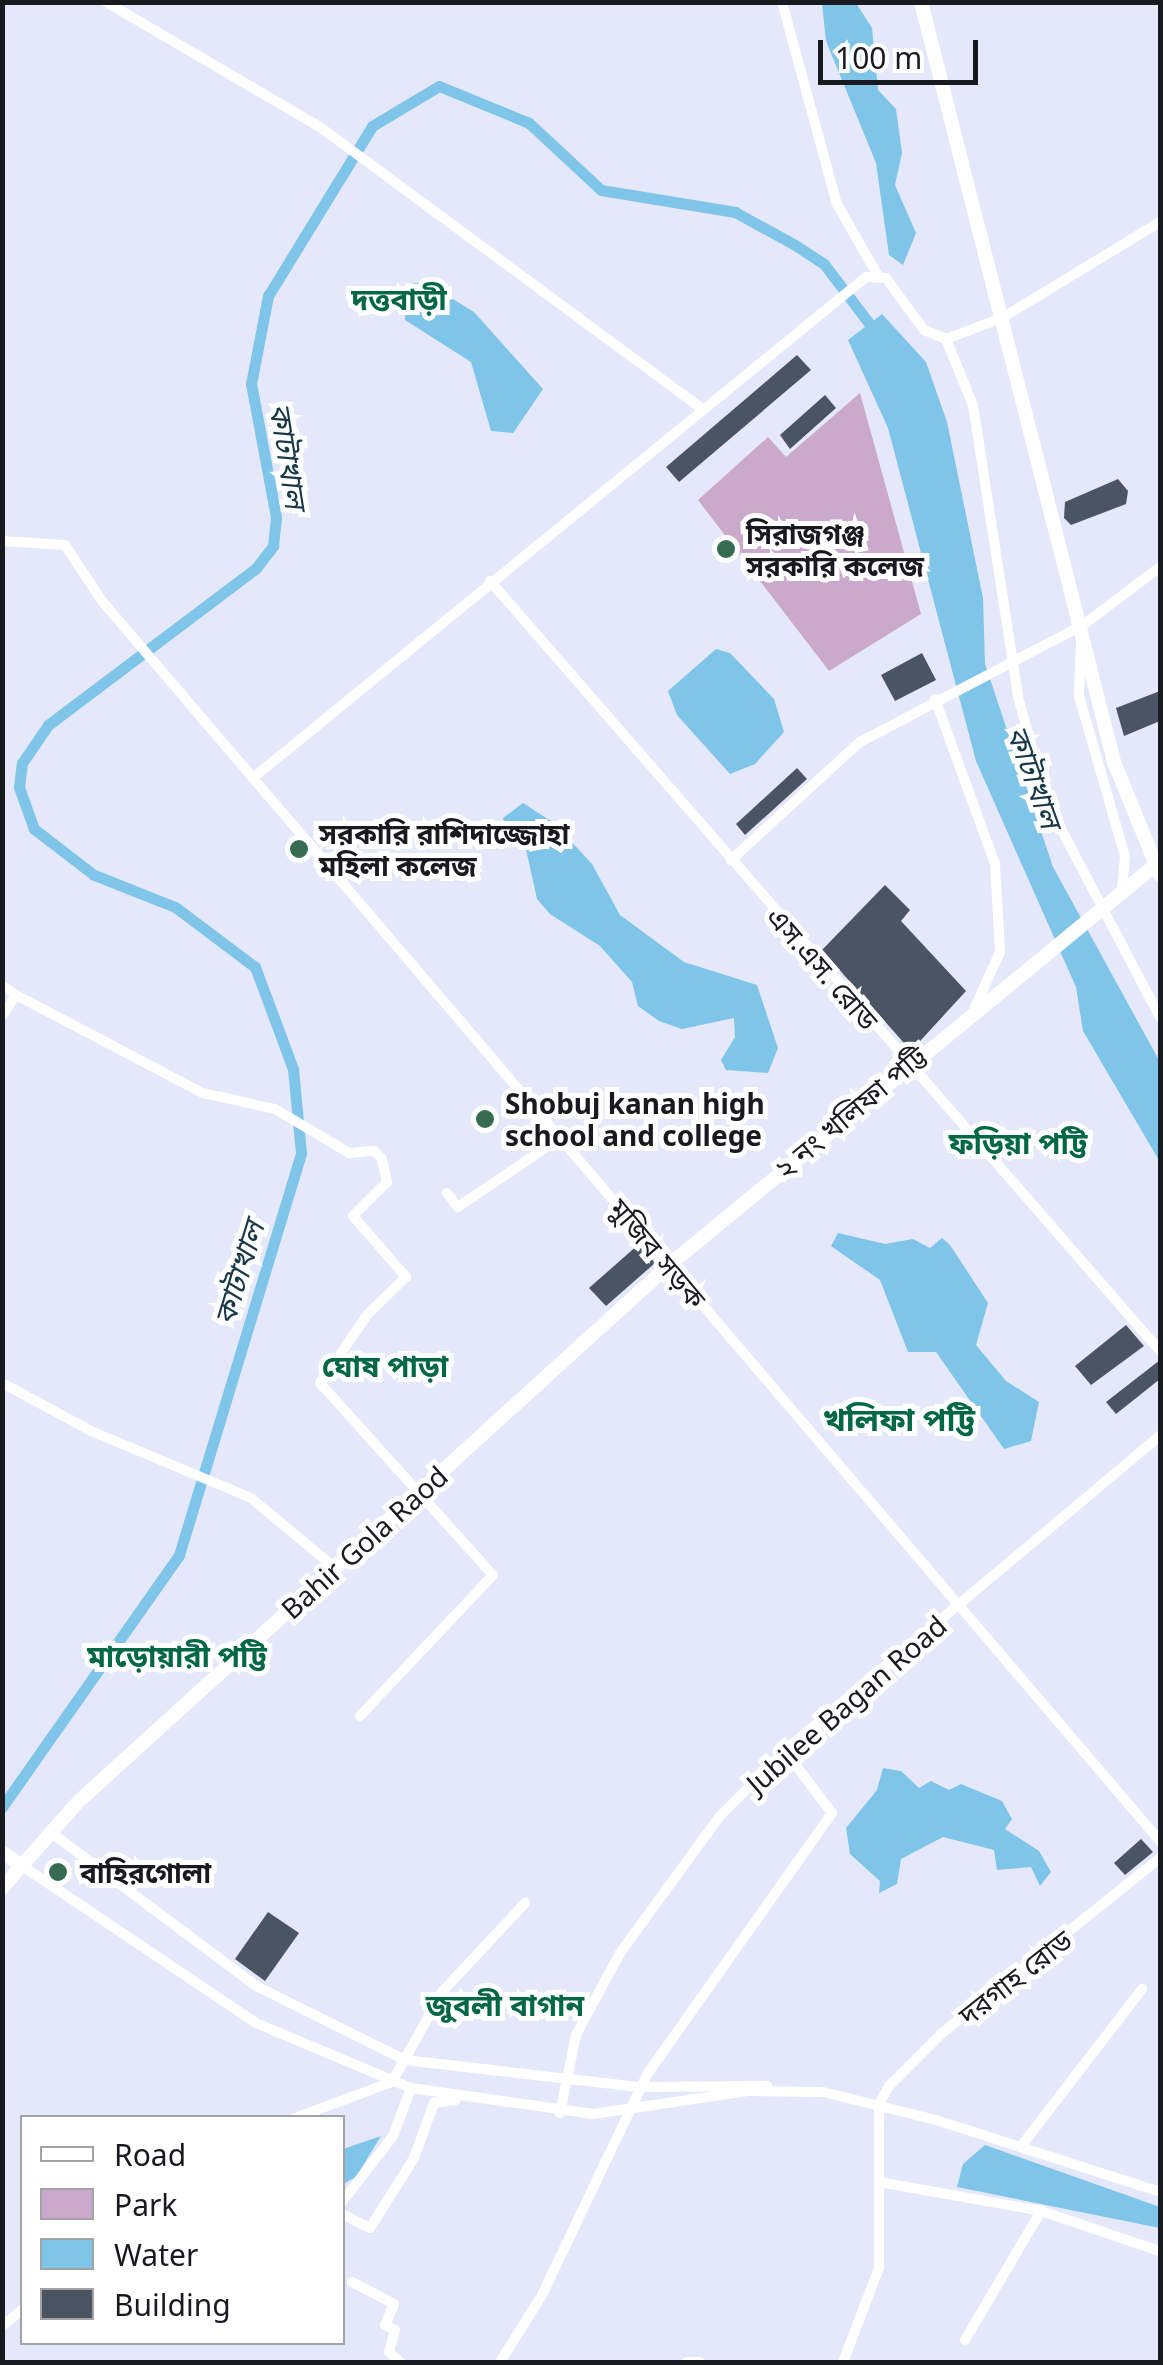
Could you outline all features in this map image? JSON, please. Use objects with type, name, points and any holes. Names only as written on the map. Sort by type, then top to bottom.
[{"type":"main road","points":[[921,2],[1083,625],[1114,762],[1158,871]]},
{"type":"main road","name":"২ নং খলিফা পট্টি","points":[[668,1264],[1031,961],[1122,891],[1158,871]]},
{"type":"main road","name":"Bahir Gola Raod","points":[[2,1888],[11,1858],[49,1831],[668,1264]]},
{"type":"street","points":[[106,2],[320,127],[701,408]]},
{"type":"street","points":[[782,2],[838,204],[872,276],[924,330],[946,340],[973,406],[1018,697],[1048,804],[1160,1017]]},
{"type":"street","points":[[946,340],[1002,318],[1160,222]]},
{"type":"street","points":[[253,778],[824,306],[872,276]]},
{"type":"street","name":"মুজিব সড়ক","points":[[2,541],[59,541],[102,601],[156,665],[1160,1840]]},
{"type":"street","points":[[730,860],[814,778],[940,698],[1083,625],[1160,567]]},
{"type":"street","name":"এস.এস. রোড","points":[[490,582],[1160,1351]]},
{"type":"street","points":[[1083,625],[1079,696],[1096,770],[1125,856],[1122,891]]},
{"type":"street","points":[[940,698],[995,864],[1000,952],[975,1007]]},
{"type":"street","points":[[1096,770],[1114,762]]},
{"type":"street","points":[[2,985],[16,996],[203,1093],[274,1109],[321,1131],[349,1152],[374,1151],[389,1176],[353,1216],[406,1278],[368,1314],[320,1383],[416,1496],[493,1575],[360,1716]]},
{"type":"street","points":[[2,1016],[16,996]]},
{"type":"street","points":[[447,1193],[458,1207],[560,1138]]},
{"type":"street","points":[[2,1383],[220,1482],[335,1568]]},
{"type":"street","name":"Jubilee Bagan Road","points":[[560,2113],[576,2035],[620,1953],[720,1816],[785,1751],[1160,1436]]},
{"type":"street","points":[[500,2362],[542,2295],[624,2112],[832,1813],[785,1751]]},
{"type":"street","points":[[49,1831],[256,1986],[405,2060],[640,2087],[719,2082],[879,2104],[1160,2192]]},
{"type":"street","points":[[11,1858],[256,2023],[412,2088],[462,2100],[560,2113],[624,2112],[792,2090]]},
{"type":"street","name":"দরগাহ রোড","points":[[879,2104],[941,2034],[1160,1858]]},
{"type":"street","points":[[303,2115],[392,2082],[442,1992],[524,1903]]},
{"type":"street","points":[[1022,2146],[1142,1989]]},
{"type":"street","points":[[345,2198],[395,2133],[412,2088]]},
{"type":"street","points":[[345,2216],[370,2228],[414,2158],[434,2103],[462,2100]]},
{"type":"street","points":[[842,2362],[879,2268],[879,2104]]},
{"type":"street","points":[[879,2182],[1040,2211],[1160,2251]]},
{"type":"street","points":[[965,2340],[1040,2211]]},
{"type":"street","points":[[352,2282],[394,2304],[385,2326],[395,2330],[389,2352],[400,2362]]},
{"type":"street","points":[[687,2362],[700,2362]]},
{"type":"green space","points":[[860,393],[921,614],[829,671],[698,500],[768,437],[786,457]]},
{"type":"water","points":[[822,3],[856,3],[872,28],[878,90],[896,109],[902,153],[895,185],[916,233],[903,265],[889,255],[876,163],[826,41]]},
{"type":"water","points":[[425,282],[474,312],[543,389],[513,433],[491,431],[471,362],[405,320],[406,296],[413,283]]},
{"type":"water","points":[[882,314],[926,362],[947,422],[983,598],[985,664],[1053,867],[1160,1062],[1160,1162],[1083,1031],[1076,987],[976,761],[888,428],[848,340]]},
{"type":"water","points":[[716,649],[730,653],[774,699],[784,732],[755,764],[730,774],[677,715],[668,691]]},
{"type":"water","points":[[523,803],[554,823],[592,864],[620,915],[684,962],[757,985],[778,1048],[768,1073],[726,1070],[721,1060],[735,1037],[734,1018],[682,1029],[659,1021],[638,1006],[632,982],[600,946],[550,914],[537,899],[525,845],[507,833],[503,818]]},
{"type":"water","points":[[838,1233],[885,1244],[913,1239],[930,1248],[942,1238],[950,1245],[988,1303],[976,1345],[1006,1381],[1039,1402],[1031,1441],[1004,1449],[936,1352],[908,1352],[880,1280],[831,1246]]},
{"type":"water","points":[[883,1768],[901,1771],[919,1788],[931,1781],[949,1790],[961,1784],[1002,1801],[1012,1819],[1005,1829],[1039,1851],[1051,1872],[1040,1886],[1031,1867],[997,1870],[994,1850],[943,1837],[901,1859],[897,1884],[879,1893],[880,1881],[850,1854],[846,1828],[877,1790]]},
{"type":"water","points":[[381,2136],[356,2177],[345,2183],[345,2148]]},
{"type":"water","points":[[985,2145],[1160,2207],[1160,2228],[957,2187],[963,2164]]},
{"type":"building","points":[[797,355],[811,370],[679,482],[666,467]]},
{"type":"building","points":[[825,395],[836,408],[790,449],[780,435]]},
{"type":"building","points":[[1118,479],[1128,491],[1126,504],[1071,525],[1064,518],[1065,502]]},
{"type":"building","points":[[922,653],[936,680],[895,701],[881,675]]},
{"type":"building","points":[[1160,691],[1160,721],[1124,736],[1116,708]]},
{"type":"building","points":[[797,768],[807,779],[745,835],[736,824]]},
{"type":"building","points":[[885,885],[910,910],[901,921],[966,991],[911,1051],[822,950]]},
{"type":"building","points":[[639,1244],[655,1263],[606,1306],[589,1288]]},
{"type":"building","points":[[1126,1325],[1144,1346],[1091,1385],[1075,1366]]},
{"type":"building","points":[[1160,1360],[1160,1379],[1116,1414],[1106,1402]]},
{"type":"building","points":[[1141,1839],[1153,1852],[1125,1875],[1114,1863]]},
{"type":"building","points":[[268,1912],[299,1933],[265,1981],[235,1959]]},
{"type":"waterway","name":"কাটাখাল","points":[[2,1807],[179,1555],[301,1153],[293,1069],[255,967],[175,907],[94,875],[34,829],[19,787],[22,763],[48,725],[256,568],[273,546],[276,517],[251,384],[268,296],[372,126],[439,86],[529,123],[601,190],[735,212],[795,245],[824,264],[878,335]]},
{"type":"place","name":"সিরাজগঞ্জ সরকারি কলেজ","points":[[726,549]]},
{"type":"place","name":"সরকারি রাশিদাজ্জোহা মহিলা কলেজ","points":[[299,849]]},
{"type":"place","name":"Shobuj kanan high school and college","points":[[485,1119]]},
{"type":"place","name":"বাহিরগোলা","points":[[58,1872]]},
{"type":"district","name":"দত্তবাড়ী","points":[[399,299]]},
{"type":"district","name":"ফড়িয়া পট্টি","points":[[1018,1143]]},
{"type":"district","name":"ঘোষ পাড়া","points":[[385,1366]]},
{"type":"district","name":"খলিফা পট্টি","points":[[899,1419]]},
{"type":"district","name":"মাড়োয়ারী পট্টি","points":[[177,1656]]},
{"type":"district","name":"জুবলী বাগান","points":[[505,2005]]}]
